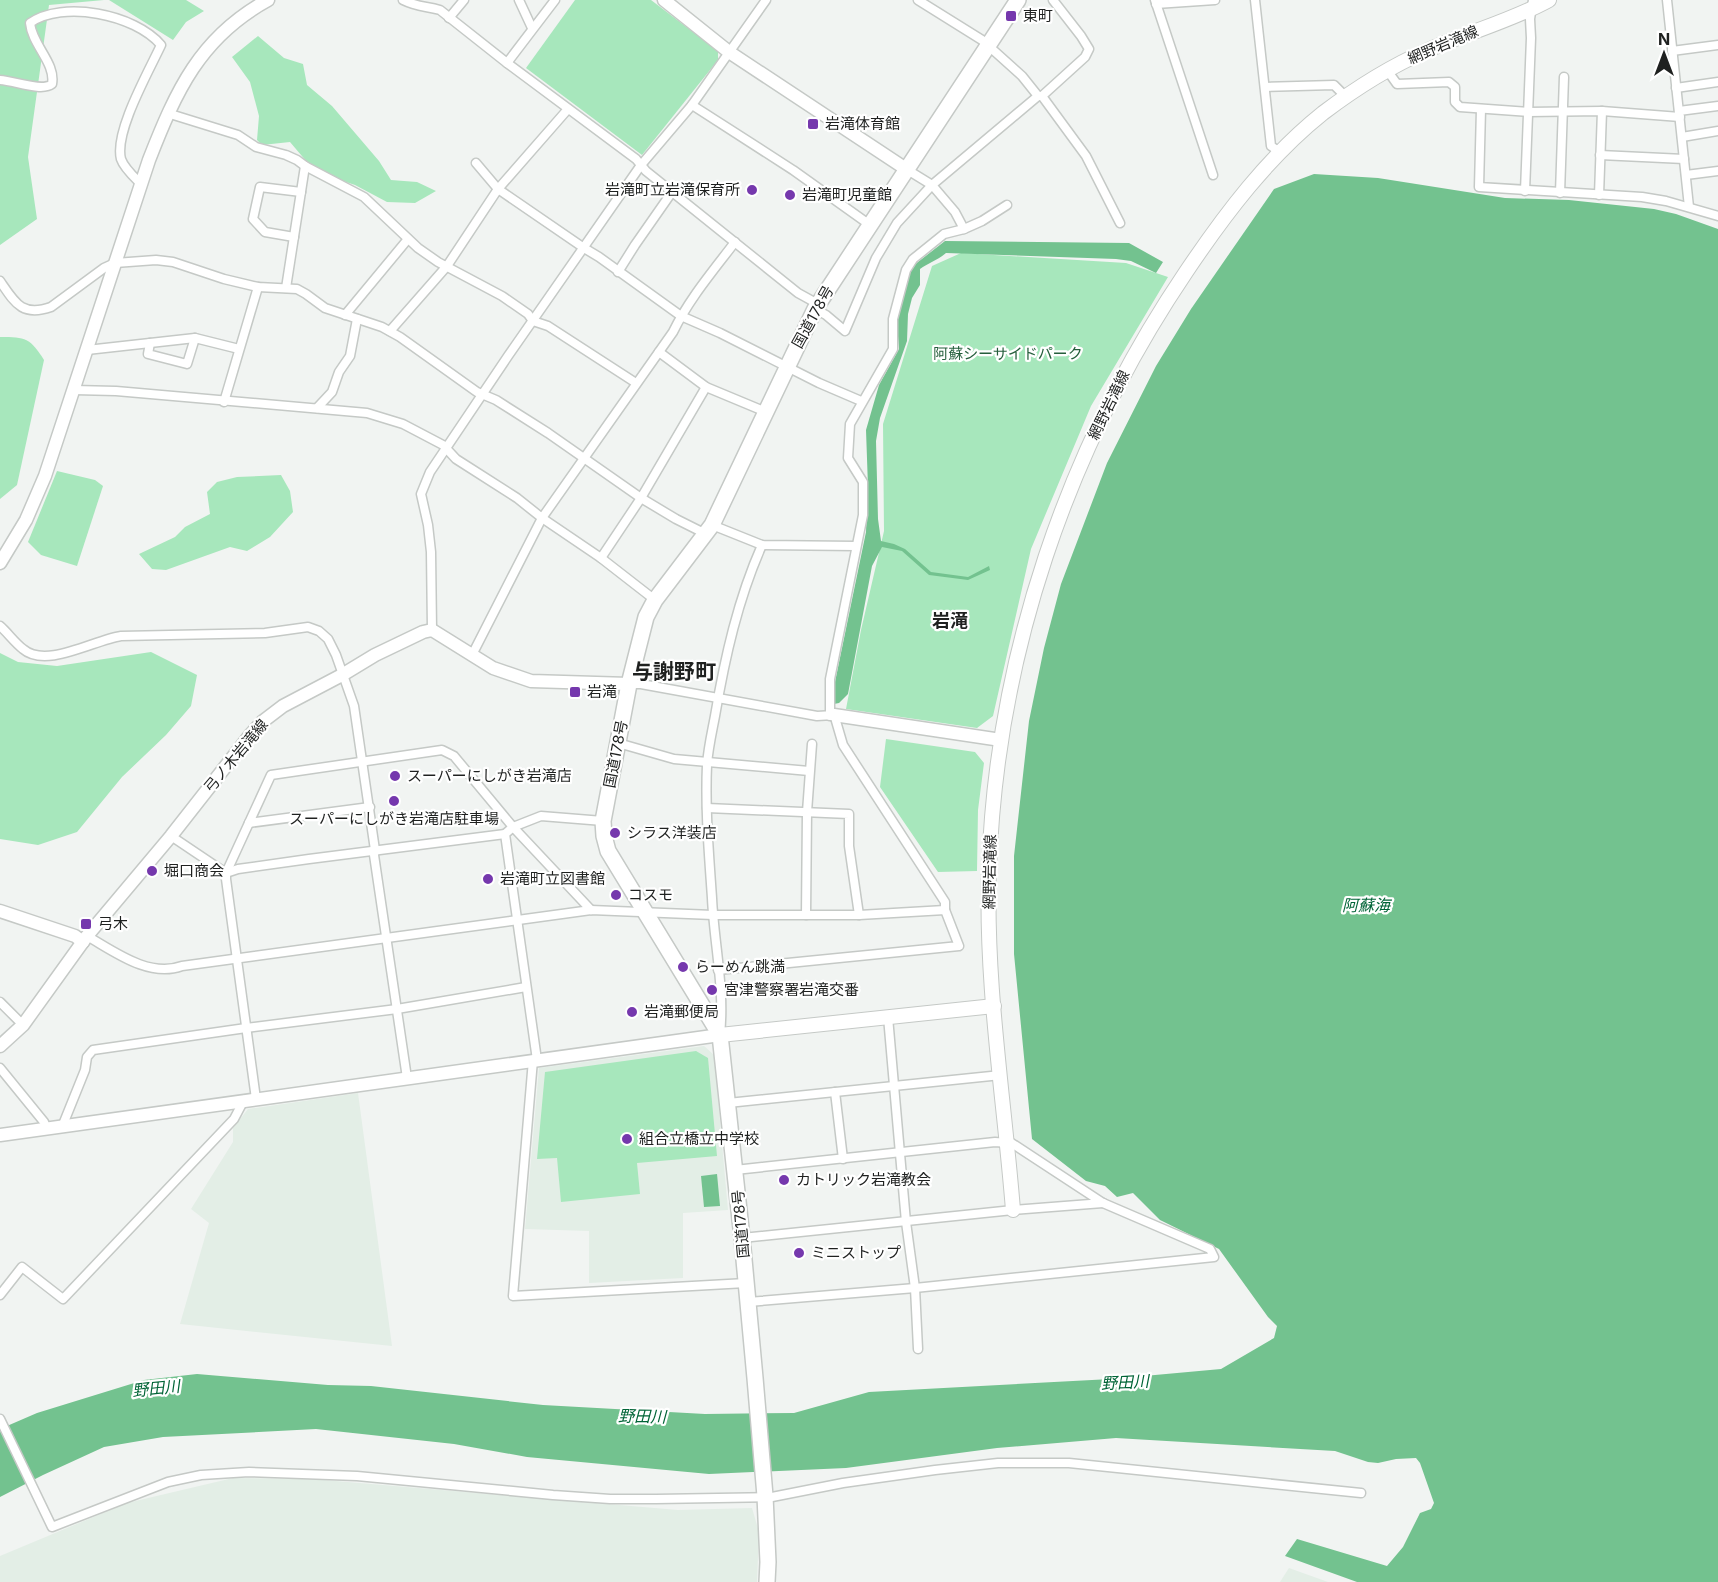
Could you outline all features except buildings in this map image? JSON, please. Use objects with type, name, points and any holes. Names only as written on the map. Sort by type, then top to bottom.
[{"type":"highway","name":"国道178号","points":[[766,1582],[768,1562],[765,1496],[742,1238],[720,1035],[608,851],[603,821],[629,684],[646,617],[655,600],[709,530],[816,307],[1018,0]]},
{"type":"main road","name":"網野岩滝線","points":[[1013,1210],[993,1006],[989,938],[992,815],[1001,740],[1018,649],[1044,556],[1083,457],[1122,377],[1153,321],[1219,222],[1280,152],[1320,116],[1387,70],[1429,49],[1549,0]]},
{"type":"main road","points":[[720,1035],[993,1006]]},
{"type":"street","points":[[0,563],[26,520],[45,476],[141,184],[167,113],[183,81],[199,57],[228,28],[268,0]]},
{"type":"street","points":[[403,0],[418,7],[440,10],[568,110],[636,159],[646,171],[845,331],[876,258],[889,234],[932,185],[1085,57],[1089,49],[1053,0]]},
{"type":"street","points":[[449,18],[464,0]]},
{"type":"street","points":[[519,0],[532,28]]},
{"type":"street","points":[[507,63],[555,0]]},
{"type":"street","points":[[664,0],[729,52],[932,185],[955,212],[964,229]]},
{"type":"street","points":[[766,0],[692,105],[641,165],[430,472],[421,494],[431,552],[432,630],[493,668],[531,681],[641,684],[817,716],[834,716],[1001,740]]},
{"type":"street","points":[[918,0],[982,40],[1022,76],[1086,156],[1120,223]]},
{"type":"street","points":[[1213,175],[1155,2],[1215,0]]},
{"type":"street","points":[[1255,0],[1271,146],[1280,152]]},
{"type":"street","points":[[1666,0],[1689,207]]},
{"type":"street","points":[[1525,191],[1532,5]]},
{"type":"street","points":[[0,80],[43,88],[52,84],[53,73],[31,34],[30,23],[49,12],[60,9],[94,11],[130,23],[152,37],[161,45],[123,129],[120,145],[123,162],[141,184]]},
{"type":"street","points":[[1672,51],[1718,45]]},
{"type":"street","points":[[1387,70],[1397,84],[1449,82],[1455,87],[1455,102],[1460,107],[1528,112],[1602,111],[1680,114],[1718,106]]},
{"type":"street","points":[[1560,193],[1564,77]]},
{"type":"street","points":[[1676,88],[1718,82]]},
{"type":"street","points":[[1265,87],[1334,85],[1346,97]]},
{"type":"street","points":[[692,105],[793,170],[870,225]]},
{"type":"street","points":[[1481,109],[1479,187],[1642,197],[1718,216]]},
{"type":"street","points":[[390,331],[447,266],[498,189],[568,110]]},
{"type":"street","points":[[1599,195],[1602,111]]},
{"type":"street","points":[[167,113],[238,135],[256,147],[286,155],[364,197],[418,248],[502,296],[528,314],[533,321],[548,326],[636,382]]},
{"type":"street","points":[[1682,137],[1718,131]]},
{"type":"street","points":[[1600,154],[1684,159]]},
{"type":"street","points":[[476,163],[498,189],[681,316],[861,401]]},
{"type":"street","points":[[286,288],[305,166]]},
{"type":"street","points":[[1686,175],[1718,171]]},
{"type":"street","points":[[294,237],[265,232],[254,219],[260,187],[301,192]]},
{"type":"street","points":[[618,272],[672,192]]},
{"type":"street","points":[[718,970],[958,946],[945,910],[945,902],[843,745],[834,716],[830,679],[862,515],[863,482],[848,458],[848,432],[861,401],[892,349],[893,319],[906,270],[913,259],[944,234],[982,221],[1008,205]]},
{"type":"street","points":[[345,315],[408,239]]},
{"type":"street","points":[[472,655],[542,518],[673,332],[681,316],[735,242]]},
{"type":"street","points":[[0,281],[15,304],[23,308],[42,310],[115,263],[156,260],[173,262],[224,279],[258,287],[297,290],[325,309],[390,331],[429,356],[477,392],[496,400],[548,433],[641,498],[676,519],[762,545],[856,546]]},
{"type":"street","points":[[224,402],[258,287]]},
{"type":"street","points":[[317,408],[332,392],[339,372],[350,356],[357,319]]},
{"type":"street","points":[[87,350],[195,338],[239,349]]},
{"type":"street","points":[[150,343],[148,354],[187,364],[195,338]]},
{"type":"street","points":[[659,352],[706,387],[766,412]]},
{"type":"street","points":[[601,558],[641,498],[706,387]]},
{"type":"street","points":[[74,390],[116,391],[367,413],[403,424],[443,445],[456,459],[518,498],[655,600]]},
{"type":"street","points":[[0,1135],[720,1035],[723,1014],[713,915],[707,763],[718,697],[738,607],[746,581],[762,545]]},
{"type":"street","points":[[0,626],[24,650],[35,656],[50,657],[121,636],[265,633],[308,627],[319,631],[328,639],[354,706],[407,1078]]},
{"type":"street","name":"弓ノ木岩滝線","points":[[0,1046],[23,1025],[85,939],[262,722],[284,706],[375,655],[432,630]]},
{"type":"street","points":[[618,743],[674,759],[809,771]]},
{"type":"street","points":[[806,915],[807,812],[812,744]]},
{"type":"street","points":[[0,1295],[22,1267],[63,1299],[250,1100],[246,1028],[226,873],[271,775],[442,750],[454,756],[513,827],[591,910]]},
{"type":"street","points":[[249,823],[370,807]]},
{"type":"street","points":[[707,808],[849,814],[849,846],[859,915]]},
{"type":"street","points":[[226,873],[238,869],[505,834],[513,827],[541,816],[603,821]]},
{"type":"street","points":[[505,834],[535,1060],[513,1296],[746,1283]]},
{"type":"street","points":[[171,836],[226,873]]},
{"type":"street","points":[[0,911],[85,939],[135,964],[172,970],[182,966],[591,910],[713,915],[859,915],[945,910]]},
{"type":"street","points":[[62,1127],[85,1070],[87,1057],[93,1050],[246,1028],[397,1010],[526,987]]},
{"type":"street","points":[[0,1002],[23,1025]]},
{"type":"street","points":[[888,1017],[906,1222],[915,1288],[918,1349]]},
{"type":"street","points":[[0,1068],[44,1122],[46,1129]]},
{"type":"street","points":[[728,1103],[1001,1075]]},
{"type":"street","points":[[835,1092],[843,1159]]},
{"type":"street","points":[[735,1170],[1007,1142],[1102,1203],[1210,1249],[1214,1257],[915,1288],[748,1302]]},
{"type":"street","points":[[742,1238],[1102,1203]]},
{"type":"street","points":[[0,1419],[52,1527],[168,1482],[201,1476],[249,1472],[357,1476],[522,1493],[610,1499],[772,1497],[843,1483],[919,1472],[998,1463],[1069,1463],[1361,1493]]},
{"type":"shaded area","name":"組合立橋立中学校","points":[[704,1046],[714,1055],[728,1210],[683,1213],[683,1278],[589,1283],[589,1231],[525,1229],[539,1068]]},
{"type":"shaded area","points":[[358,1093],[392,1346],[180,1324],[209,1223],[191,1209],[233,1142],[233,1128],[248,1109]]},
{"type":"shaded area","points":[[233,1478],[312,1479],[678,1510],[752,1508],[759,1532],[757,1582],[0,1582],[0,1556],[127,1503]]},
{"type":"shaded area","points":[[1289,1568],[1328,1582],[1280,1582]]},
{"type":"green space","points":[[0,0],[104,0],[49,5],[28,157],[37,219],[0,245]]},
{"type":"green space","points":[[109,0],[186,0],[204,11],[186,22],[173,40]]},
{"type":"green space","points":[[575,0],[651,0],[718,51],[718,60],[642,155],[526,68]]},
{"type":"green space","points":[[258,36],[284,58],[303,64],[307,85],[332,106],[379,161],[391,180],[417,182],[436,191],[415,203],[387,202],[355,185],[334,178],[307,162],[290,142],[262,145],[257,140],[259,116],[250,82],[232,57]]},
{"type":"green space","name":"阿蘇シーサイドパーク","points":[[961,253],[1126,263],[1168,277],[1091,406],[1031,549],[993,716],[977,728],[846,709],[861,630],[884,531],[883,424],[932,266]]},
{"type":"green space","points":[[0,337],[26,340],[35,347],[44,360],[17,485],[0,499]]},
{"type":"green space","points":[[57,471],[95,480],[103,486],[77,566],[41,555],[28,542]]},
{"type":"green space","points":[[281,475],[290,491],[293,512],[270,537],[247,551],[230,547],[166,570],[152,569],[139,554],[175,537],[185,527],[210,514],[207,492],[217,482],[237,477]]},
{"type":"green space","points":[[151,652],[197,675],[191,706],[166,735],[122,777],[77,832],[38,845],[0,839],[0,653],[18,662],[57,666]]},
{"type":"green space","points":[[886,739],[975,752],[984,763],[978,810],[977,871],[938,872],[880,787]]},
{"type":"green space","points":[[696,1051],[708,1058],[717,1156],[637,1163],[640,1194],[561,1202],[557,1158],[537,1159],[545,1072]]},
{"type":"water","name":"阿蘇海","points":[[1314,174],[1378,178],[1505,198],[1569,200],[1654,209],[1718,229],[1718,1582],[1357,1582],[1285,1556],[1297,1539],[1387,1566],[1403,1547],[1420,1513],[1431,1509],[1434,1503],[1420,1463],[1416,1458],[1378,1463],[1335,1451],[1116,1438],[997,1448],[846,1468],[709,1474],[527,1457],[454,1444],[316,1429],[163,1437],[104,1447],[0,1497],[0,1429],[37,1413],[144,1380],[197,1374],[328,1385],[371,1386],[543,1405],[705,1414],[794,1413],[869,1392],[1111,1379],[1221,1369],[1274,1338],[1277,1326],[1219,1249],[1160,1220],[1133,1193],[1117,1197],[1105,1186],[1086,1181],[1032,1139],[1014,954],[1014,856],[1029,721],[1044,648],[1061,584],[1107,463],[1156,366],[1191,309],[1274,189]]},
{"type":"water","points":[[945,241],[1129,243],[1163,262],[1156,273],[1131,261],[1116,259],[946,253],[920,269],[920,285],[912,298],[908,314],[907,341],[880,418],[876,441],[878,519],[881,541],[905,549],[931,572],[968,577],[989,566],[990,570],[968,580],[929,575],[902,551],[882,547],[872,566],[848,694],[839,703],[834,704],[835,682],[866,532],[868,487],[866,430],[879,385],[899,349],[897,323],[909,269]]},
{"type":"water","points":[[717,1174],[720,1206],[704,1207],[701,1176]]},
{"type":"place","name":"東町","points":[[1011,16]]},
{"type":"place","name":"岩滝体育館","points":[[813,124]]},
{"type":"place","name":"岩滝町立岩滝保育所","points":[[752,190]]},
{"type":"place","name":"岩滝町児童館","points":[[790,195]]},
{"type":"place","name":"岩滝","points":[[575,692]]},
{"type":"place","name":"スーパーにしがき岩滝店","points":[[395,776]]},
{"type":"place","name":"スーパーにしがき岩滝店駐車場","points":[[394,801]]},
{"type":"place","name":"シラス洋装店","points":[[615,833]]},
{"type":"place","name":"堀口商会","points":[[152,871]]},
{"type":"place","name":"岩滝町立図書館","points":[[488,879]]},
{"type":"place","name":"コスモ","points":[[616,895]]},
{"type":"place","name":"弓木","points":[[86,924]]},
{"type":"place","name":"らーめん跳満","points":[[683,967]]},
{"type":"place","name":"宮津警察署岩滝交番","points":[[712,990]]},
{"type":"place","name":"岩滝郵便局","points":[[632,1012]]},
{"type":"place","name":"組合立橋立中学校","points":[[627,1139]]},
{"type":"place","name":"カトリック岩滝教会","points":[[784,1180]]},
{"type":"place","name":"ミニストップ","points":[[799,1253]]},
{"type":"district","name":"岩滝","points":[[950,621]]},
{"type":"district","name":"与謝野町","points":[[674,672]]},
{"type":"water label","name":"野田川","points":[[1125,1382]]},
{"type":"water label","name":"野田川","points":[[156,1388]]},
{"type":"water label","name":"野田川","points":[[642,1416]]}]
